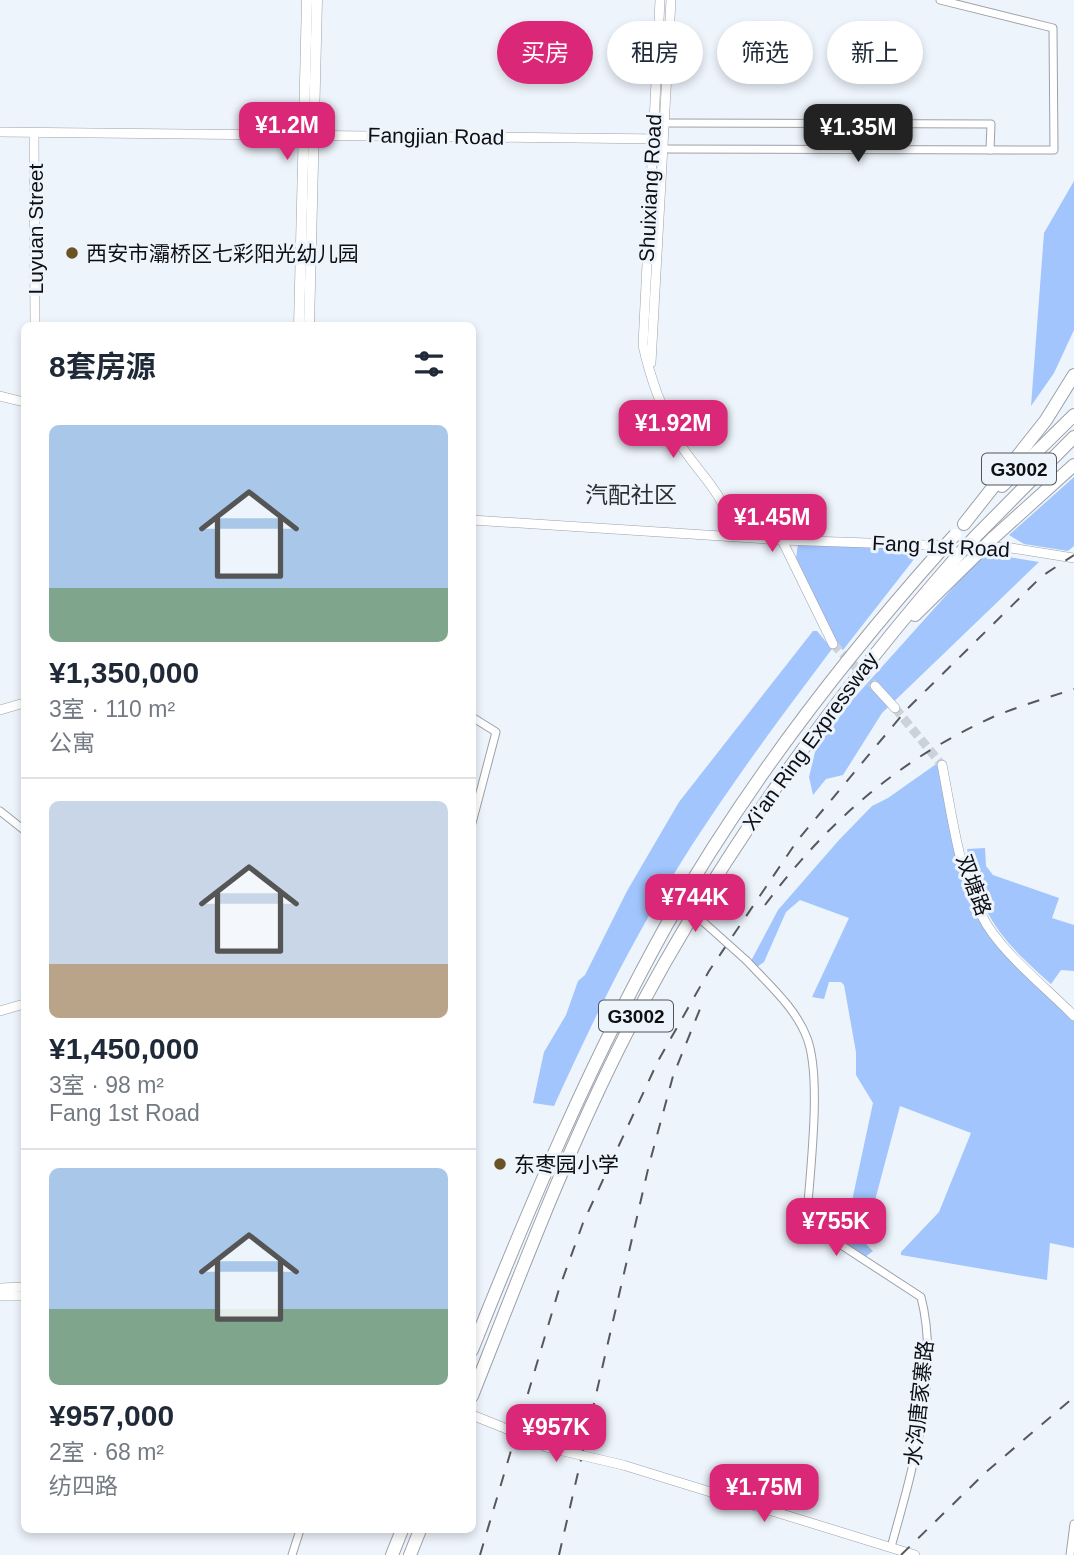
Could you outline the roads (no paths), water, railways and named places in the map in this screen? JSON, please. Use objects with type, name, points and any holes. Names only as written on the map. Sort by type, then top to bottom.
[{"type":"highway","points":[[964,524],[1039,430],[1074,375]]},
{"type":"highway","name":"Xi'an Ring Expressway","points":[[476,1340],[576,1100],[667,924],[791,734],[882,616],[964,524],[1074,415]]},
{"type":"highway","name":"Xi'an Ring Expressway","points":[[476,1386],[563,1171],[641,1007],[738,840],[793,759],[860,669],[961,552],[1074,437]]},
{"type":"highway","points":[[860,669],[977,554],[1074,465]]},
{"type":"highway","points":[[392,1555],[401,1533]]},
{"type":"highway","points":[[410,1555],[419,1533]]},
{"type":"main road","points":[[307,0],[309,322]]},
{"type":"main road","points":[[299,322],[317,0]]},
{"type":"street","name":"Shuixiang Road","points":[[660,0],[658,139],[642,336],[652,375],[679,442],[729,514],[730,535]]},
{"type":"street","name":"Shuixiang Road","points":[[652,375],[662,149],[658,139],[664,123],[671,0]]},
{"type":"street","points":[[662,149],[1054,150],[1053,28],[940,0]]},
{"type":"street","points":[[664,123],[991,124],[990,150]]},
{"type":"street","name":"Fangjian Road","points":[[0,132],[658,139]]},
{"type":"street","name":"Luyuan Street","points":[[34,133],[35,322]]},
{"type":"street","points":[[0,396],[21,401]]},
{"type":"street","name":"Fang 1st Road","points":[[476,520],[782,540],[1012,548],[1074,558]]},
{"type":"street","points":[[782,540],[833,644]]},
{"type":"street","points":[[875,686],[895,708]]},
{"type":"street","points":[[0,710],[21,704]]},
{"type":"street","points":[[476,720],[496,732],[476,808]]},
{"type":"street","name":"双塘路","points":[[942,765],[964,869],[982,917],[1002,943],[1074,1016]]},
{"type":"street","points":[[0,811],[21,828]]},
{"type":"street","name":"水沟唐家寨路","points":[[662,885],[747,961],[791,1010],[807,1036],[815,1064],[807,1216],[812,1226],[921,1297],[929,1338],[923,1402],[913,1471],[891,1547]]},
{"type":"street","points":[[0,1011],[21,1005]]},
{"type":"street","points":[[0,1288],[21,1287]]},
{"type":"street","points":[[0,1296],[21,1296]]},
{"type":"street","points":[[476,1417],[546,1447],[623,1465],[915,1555]]},
{"type":"street","points":[[1070,1555],[1074,1524]]},
{"type":"street","points":[[292,1555],[299,1533]]},
{"type":"tunnel","points":[[833,644],[875,686]]},
{"type":"tunnel","points":[[895,708],[942,765]]},
{"type":"railway","points":[[480,1555],[559,1289],[583,1223],[658,1061],[709,971],[797,841],[907,709],[1042,576],[1074,555]]},
{"type":"railway","points":[[765,905],[839,820],[895,773],[958,734],[993,717],[1074,689]]},
{"type":"railway","points":[[559,1555],[649,1165],[673,1076],[704,999]]},
{"type":"railway","points":[[901,1555],[986,1472],[1074,1397]]},
{"type":"place","name":"西安市灞桥区七彩阳光幼儿园","points":[[72,253]]},
{"type":"place","name":"东枣园小学","points":[[500,1164]]},
{"type":"district","name":"汽配社区","points":[[631,495]]}]
